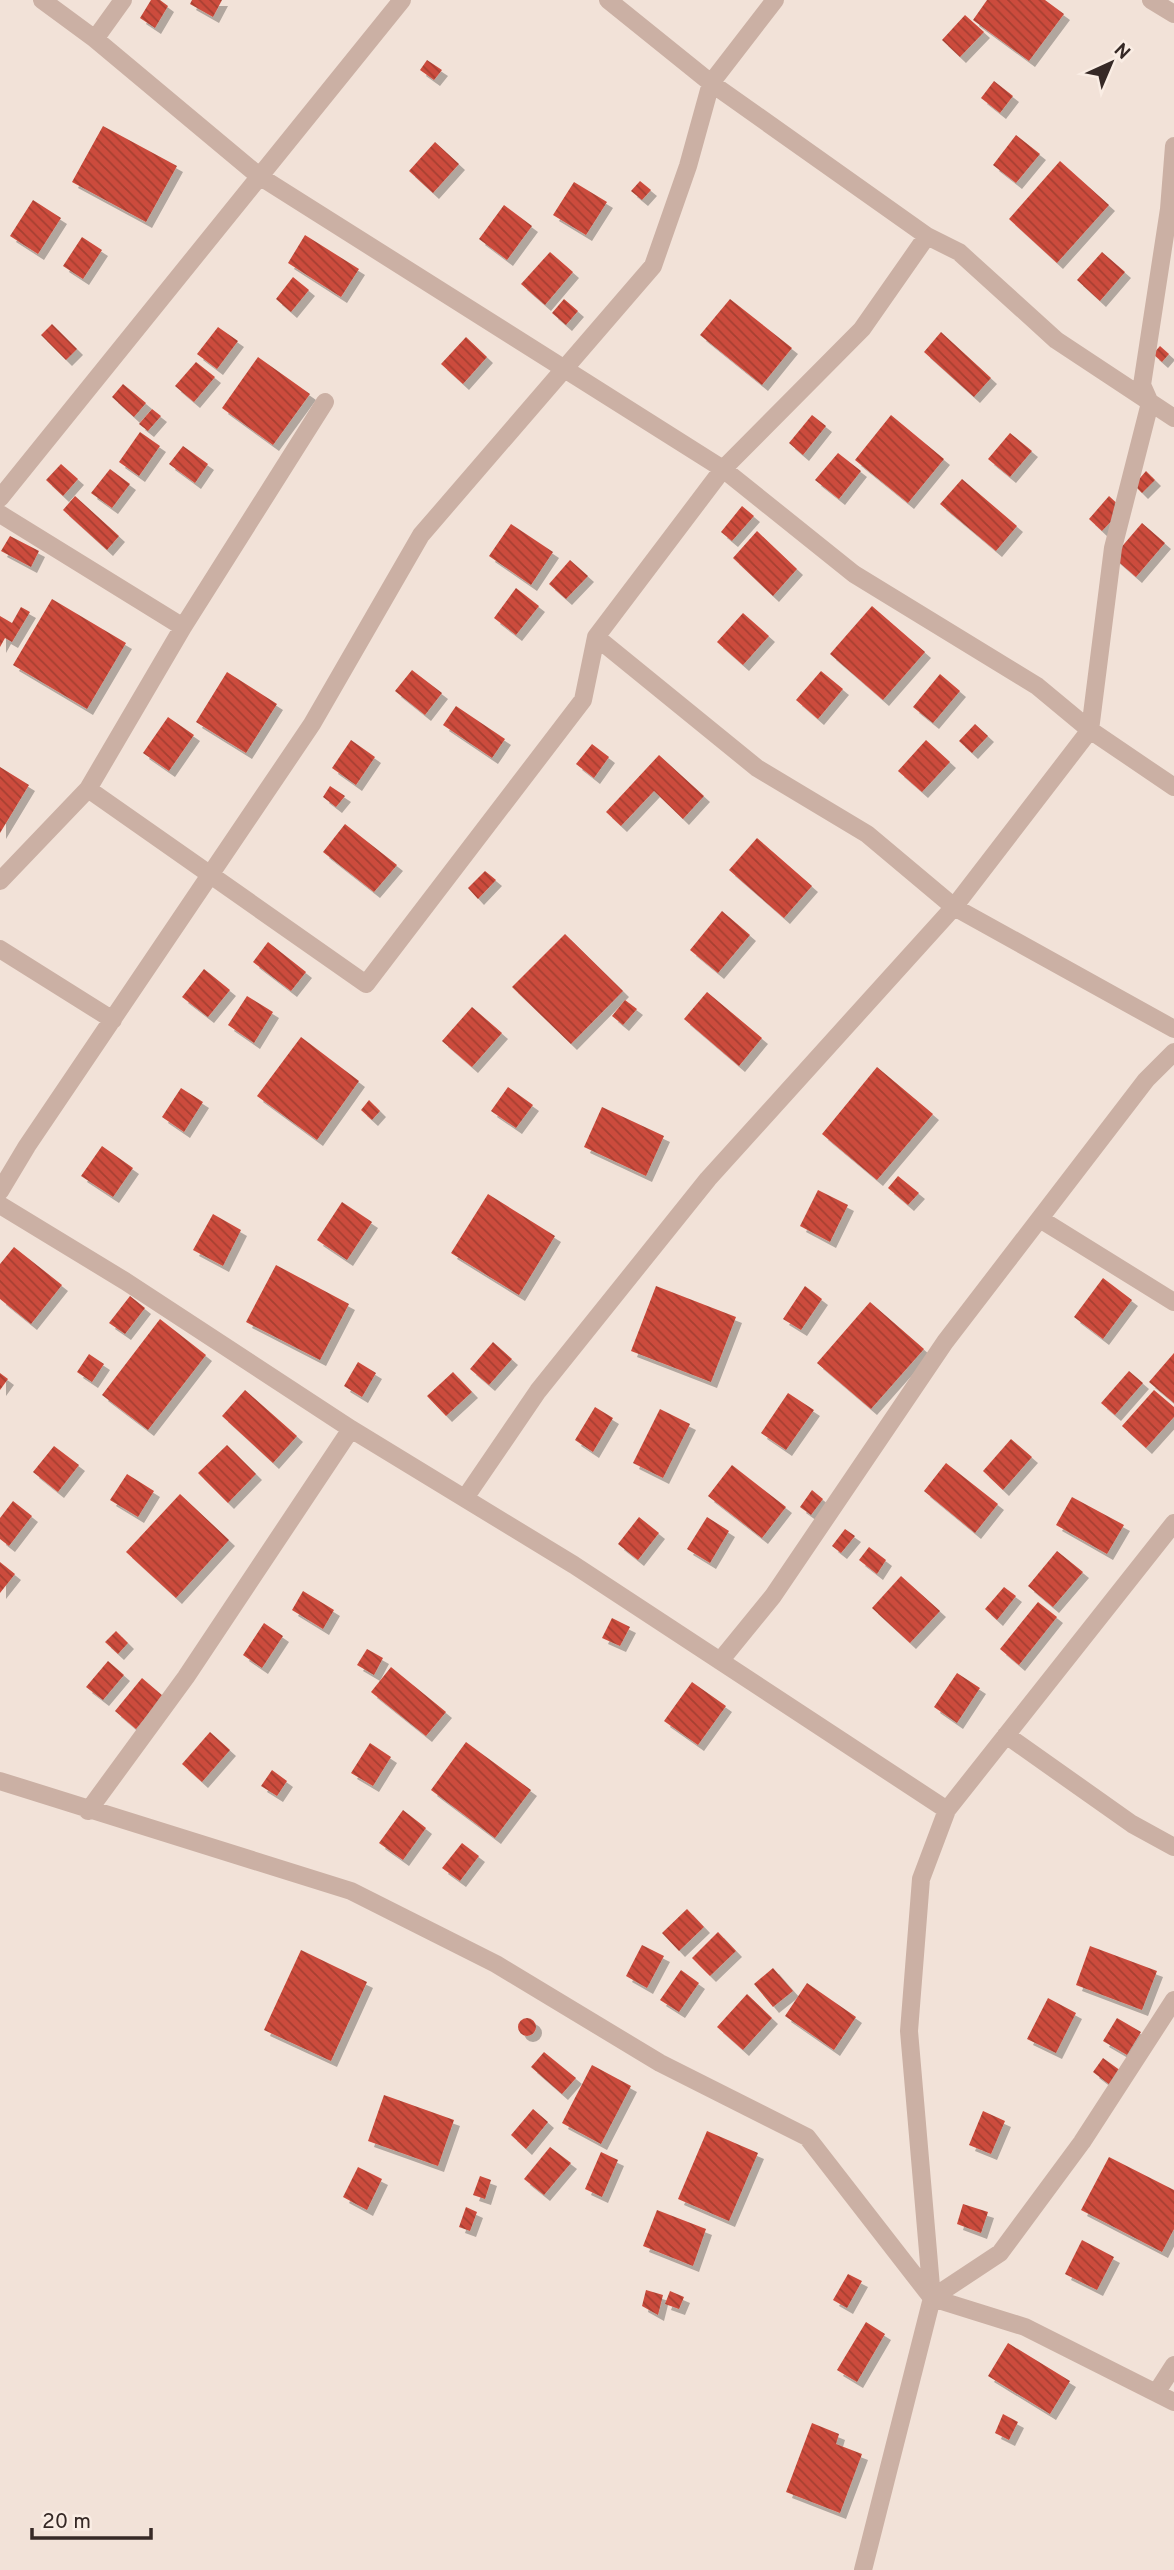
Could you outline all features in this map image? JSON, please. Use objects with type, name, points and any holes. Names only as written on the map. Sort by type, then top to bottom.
[{"type":"street","points":[[41,0],[95,40],[259,176],[723,469],[854,574],[1037,686],[1090,730],[1174,787]]},
{"type":"street","points":[[95,40],[123,0]]},
{"type":"street","points":[[0,498],[402,0]]},
{"type":"street","points":[[608,0],[711,83],[927,236],[959,252],[1056,340],[1174,418]]},
{"type":"street","points":[[0,1191],[312,724],[421,535],[653,266],[688,166],[711,83],[775,0]]},
{"type":"street","points":[[1151,0],[1174,14]]},
{"type":"street","points":[[465,1498],[538,1391],[708,1179],[954,907],[1090,730],[1113,548],[1150,404],[1142,386],[1169,209],[1174,146]]},
{"type":"street","points":[[88,789],[366,984],[583,700],[596,637],[723,469],[862,329],[927,236]]},
{"type":"street","points":[[0,881],[88,789],[183,627],[325,402]]},
{"type":"street","points":[[0,514],[183,627]]},
{"type":"street","points":[[596,637],[757,768],[867,834],[954,907],[1174,1029]]},
{"type":"street","points":[[0,949],[113,1020]]},
{"type":"street","points":[[720,1661],[773,1596],[945,1342],[1146,1080],[1174,1052]]},
{"type":"street","points":[[0,1205],[124,1280],[351,1429],[574,1565],[947,1810]]},
{"type":"street","points":[[1040,1219],[1174,1302]]},
{"type":"street","points":[[88,1811],[186,1677],[351,1429]]},
{"type":"street","points":[[863,2570],[932,2298],[909,2031],[921,1879],[947,1810],[1174,1523]]},
{"type":"street","points":[[1006,1735],[1132,1824],[1174,1847]]},
{"type":"street","points":[[0,1781],[88,1811],[351,1891],[496,1964],[660,2063],[807,2137],[932,2298],[1025,2327],[1174,2402]]},
{"type":"street","points":[[932,2298],[1000,2253],[1082,2142],[1174,2000]]},
{"type":"street","points":[[1156,2393],[1174,2365]]},
{"type":"building","points":[[151,0],[160,0],[168,6],[155,28],[140,18]]},
{"type":"building","points":[[192,0],[222,0],[213,17],[190,4]]},
{"type":"building","points":[[987,0],[1045,0],[1064,14],[1029,61],[973,20]]},
{"type":"building","points":[[965,15],[984,32],[960,57],[942,40]]},
{"type":"building","points":[[427,60],[442,70],[434,80],[420,70]]},
{"type":"building","points":[[994,81],[1013,96],[1000,113],[981,98]]},
{"type":"building","points":[[103,126],[177,166],[146,222],[72,182]]},
{"type":"building","points":[[1016,135],[1040,154],[1016,183],[993,165]]},
{"type":"building","points":[[435,142],[459,164],[433,193],[409,171]]},
{"type":"building","points":[[1060,161],[1109,205],[1057,263],[1009,219]]},
{"type":"building","points":[[640,181],[651,190],[642,200],[631,191]]},
{"type":"building","points":[[574,182],[607,202],[586,235],[553,215]]},
{"type":"building","points":[[33,200],[61,218],[38,254],[10,236]]},
{"type":"building","points":[[504,205],[532,226],[507,260],[479,239]]},
{"type":"building","points":[[305,235],[359,269],[341,297],[288,263]]},
{"type":"building","points":[[82,237],[102,250],[83,279],[63,266]]},
{"type":"building","points":[[550,252],[573,272],[545,305],[521,284]]},
{"type":"building","points":[[1102,252],[1125,272],[1100,301],[1077,280]]},
{"type":"building","points":[[293,277],[309,290],[291,312],[276,299]]},
{"type":"building","points":[[564,299],[578,311],[566,325],[552,313]]},
{"type":"building","points":[[730,299],[792,348],[762,385],[700,335]]},
{"type":"building","points":[[52,324],[77,349],[66,360],[41,335]]},
{"type":"building","points":[[218,327],[238,341],[217,369],[197,354]]},
{"type":"building","points":[[941,332],[991,378],[974,397],[924,352]]},
{"type":"building","points":[[466,337],[487,357],[463,384],[441,364]]},
{"type":"building","points":[[1160,346],[1169,354],[1162,362],[1153,354]]},
{"type":"building","points":[[258,357],[310,394],[273,445],[222,408]]},
{"type":"building","points":[[196,362],[215,377],[194,402],[175,386]]},
{"type":"building","points":[[123,384],[146,403],[134,417],[112,397]]},
{"type":"building","points":[[152,409],[161,416],[148,431],[139,424]]},
{"type":"building","points":[[812,415],[826,426],[803,455],[789,443]]},
{"type":"building","points":[[891,415],[944,459],[908,503],[855,460]]},
{"type":"building","points":[[140,432],[160,446],[139,476],[119,462]]},
{"type":"building","points":[[1010,433],[1032,451],[1010,477],[988,459]]},
{"type":"building","points":[[183,446],[208,464],[195,483],[169,464]]},
{"type":"building","points":[[838,453],[861,471],[839,499],[815,480]]},
{"type":"building","points":[[61,464],[78,479],[63,496],[46,480]]},
{"type":"building","points":[[110,469],[130,484],[112,508],[91,493]]},
{"type":"building","points":[[1146,471],[1155,480],[1142,493],[1134,485]]},
{"type":"building","points":[[962,479],[1017,526],[996,551],[940,504]]},
{"type":"building","points":[[75,496],[119,536],[107,550],[63,510]]},
{"type":"building","points":[[1109,496],[1123,509],[1102,531],[1089,519]]},
{"type":"building","points":[[742,506],[754,516],[732,541],[721,532]]},
{"type":"building","points":[[1142,523],[1165,543],[1136,577],[1113,557]]},
{"type":"building","points":[[511,524],[553,552],[531,585],[489,556]]},
{"type":"building","points":[[757,531],[797,569],[773,596],[733,558]]},
{"type":"building","points":[[10,536],[39,551],[31,567],[1,551]]},
{"type":"building","points":[[570,560],[588,576],[566,599],[549,584]]},
{"type":"building","points":[[516,588],[539,606],[516,635],[494,618]]},
{"type":"building","points":[[52,599],[126,643],[87,709],[13,665]]},
{"type":"building","points":[[872,606],[925,652],[883,700],[830,654]]},
{"type":"building","points":[[21,607],[30,612],[12,642],[5,638],[0,647],[0,616],[12,623]]},
{"type":"building","points":[[743,613],[769,636],[743,665],[717,642]]},
{"type":"building","points":[[412,670],[442,693],[425,715],[395,691]]},
{"type":"building","points":[[821,671],[843,689],[818,719],[796,700]]},
{"type":"building","points":[[227,672],[277,704],[246,753],[196,722]]},
{"type":"building","points":[[940,674],[960,691],[933,723],[913,707]]},
{"type":"building","points":[[456,706],[505,739],[492,758],[443,725]]},
{"type":"building","points":[[168,717],[194,735],[169,771],[143,753]]},
{"type":"building","points":[[975,724],[988,736],[972,753],[959,741]]},
{"type":"building","points":[[351,740],[375,757],[356,785],[332,768]]},
{"type":"building","points":[[926,740],[950,762],[922,792],[898,771]]},
{"type":"building","points":[[592,744],[609,757],[594,778],[576,764]]},
{"type":"building","points":[[659,755],[704,796],[683,819],[654,791],[621,826],[606,812]]},
{"type":"building","points":[[0,767],[29,785],[0,833]]},
{"type":"building","points":[[330,786],[345,796],[336,807],[323,797]]},
{"type":"building","points":[[345,824],[397,865],[374,892],[323,852]]},
{"type":"building","points":[[757,838],[812,886],[784,918],[729,870]]},
{"type":"building","points":[[485,871],[496,880],[478,899],[468,888]]},
{"type":"building","points":[[722,911],[750,935],[718,973],[690,950]]},
{"type":"building","points":[[565,934],[623,991],[571,1044],[512,987]]},
{"type":"building","points":[[268,942],[306,972],[291,991],[253,962]]},
{"type":"building","points":[[204,969],[230,990],[208,1017],[182,997]]},
{"type":"building","points":[[707,992],[762,1038],[739,1066],[684,1019]]},
{"type":"building","points":[[247,996],[273,1012],[254,1043],[228,1025]]},
{"type":"building","points":[[625,1000],[637,1009],[623,1025],[612,1016]]},
{"type":"building","points":[[472,1007],[502,1033],[472,1067],[442,1041]]},
{"type":"building","points":[[301,1037],[359,1081],[317,1140],[257,1096]]},
{"type":"building","points":[[877,1067],[933,1114],[877,1180],[822,1134]]},
{"type":"building","points":[[508,1087],[533,1105],[516,1128],[491,1111]]},
{"type":"building","points":[[181,1088],[203,1102],[184,1132],[162,1117]]},
{"type":"building","points":[[369,1100],[380,1111],[372,1120],[361,1110]]},
{"type":"building","points":[[602,1107],[664,1136],[646,1176],[584,1147]]},
{"type":"building","points":[[102,1146],[133,1168],[113,1197],[81,1176]]},
{"type":"building","points":[[898,1176],[919,1193],[908,1205],[888,1188]]},
{"type":"building","points":[[818,1190],[848,1205],[830,1242],[800,1226]]},
{"type":"building","points":[[488,1194],[555,1236],[519,1295],[451,1253]]},
{"type":"building","points":[[342,1202],[372,1222],[347,1260],[317,1240]]},
{"type":"building","points":[[213,1214],[241,1230],[223,1266],[193,1250]]},
{"type":"building","points":[[14,1247],[62,1285],[31,1324],[0,1299],[0,1264]]},
{"type":"building","points":[[276,1265],[349,1304],[320,1360],[246,1322]]},
{"type":"building","points":[[1103,1278],[1132,1300],[1103,1339],[1074,1317]]},
{"type":"building","points":[[656,1286],[736,1317],[711,1382],[631,1351]]},
{"type":"building","points":[[805,1286],[822,1299],[801,1330],[783,1319]]},
{"type":"building","points":[[130,1296],[145,1308],[125,1334],[109,1323]]},
{"type":"building","points":[[870,1302],[924,1349],[871,1409],[817,1363]]},
{"type":"building","points":[[160,1319],[206,1355],[148,1430],[102,1395]]},
{"type":"building","points":[[493,1342],[512,1359],[489,1385],[470,1369]]},
{"type":"building","points":[[1174,1353],[1174,1403],[1149,1382]]},
{"type":"building","points":[[89,1354],[104,1364],[92,1382],[77,1372]]},
{"type":"building","points":[[358,1362],[376,1373],[362,1397],[344,1386]]},
{"type":"building","points":[[1129,1371],[1143,1383],[1115,1415],[1101,1403]]},
{"type":"building","points":[[453,1372],[472,1392],[446,1416],[427,1396]]},
{"type":"building","points":[[0,1373],[8,1379],[0,1390]]},
{"type":"building","points":[[245,1390],[297,1436],[273,1463],[222,1416]]},
{"type":"building","points":[[1154,1390],[1174,1407],[1174,1417],[1146,1448],[1122,1426]]},
{"type":"building","points":[[788,1393],[814,1410],[786,1450],[761,1433]]},
{"type":"building","points":[[595,1407],[613,1418],[593,1452],[575,1440]]},
{"type":"building","points":[[660,1409],[690,1424],[663,1478],[633,1463]]},
{"type":"building","points":[[1011,1439],[1032,1457],[1003,1490],[983,1471]]},
{"type":"building","points":[[227,1445],[256,1474],[228,1503],[198,1473]]},
{"type":"building","points":[[54,1446],[79,1465],[58,1492],[33,1472]]},
{"type":"building","points":[[946,1463],[998,1504],[975,1533],[924,1491]]},
{"type":"building","points":[[732,1465],[786,1507],[762,1538],[708,1496]]},
{"type":"building","points":[[127,1474],[154,1491],[138,1517],[110,1500]]},
{"type":"building","points":[[812,1490],[823,1499],[811,1515],[800,1507]]},
{"type":"building","points":[[180,1494],[229,1540],[176,1598],[126,1552]]},
{"type":"building","points":[[1072,1497],[1124,1525],[1107,1554],[1056,1525]]},
{"type":"building","points":[[13,1501],[32,1516],[9,1546],[0,1539],[0,1518]]},
{"type":"building","points":[[639,1517],[659,1533],[638,1560],[618,1544]]},
{"type":"building","points":[[707,1517],[729,1531],[710,1563],[687,1549]]},
{"type":"building","points":[[845,1529],[855,1536],[841,1553],[832,1546]]},
{"type":"building","points":[[869,1547],[886,1560],[877,1574],[859,1560]]},
{"type":"building","points":[[1057,1551],[1083,1572],[1053,1607],[1028,1586]]},
{"type":"building","points":[[0,1562],[15,1574],[0,1593]]},
{"type":"building","points":[[901,1576],[940,1611],[910,1643],[872,1608]]},
{"type":"building","points":[[1004,1587],[1016,1596],[997,1620],[985,1609]]},
{"type":"building","points":[[303,1591],[334,1610],[323,1629],[292,1610]]},
{"type":"building","points":[[1038,1602],[1057,1617],[1019,1665],[1000,1649]]},
{"type":"building","points":[[612,1618],[630,1627],[620,1646],[602,1638]]},
{"type":"building","points":[[264,1623],[283,1636],[262,1668],[243,1655]]},
{"type":"building","points":[[116,1631],[128,1643],[118,1654],[105,1642]]},
{"type":"building","points":[[367,1649],[383,1658],[374,1675],[357,1665]]},
{"type":"building","points":[[108,1661],[124,1675],[103,1700],[86,1687]]},
{"type":"building","points":[[391,1667],[446,1712],[426,1736],[371,1692]]},
{"type":"building","points":[[957,1673],[980,1688],[957,1723],[934,1707]]},
{"type":"building","points":[[142,1678],[163,1696],[136,1729],[115,1711]]},
{"type":"building","points":[[692,1682],[726,1706],[698,1745],[664,1721]]},
{"type":"building","points":[[210,1732],[230,1750],[202,1782],[182,1764]]},
{"type":"building","points":[[466,1742],[531,1790],[495,1838],[431,1790]]},
{"type":"building","points":[[370,1743],[391,1757],[373,1786],[351,1773]]},
{"type":"building","points":[[272,1770],[287,1781],[277,1796],[261,1786]]},
{"type":"building","points":[[403,1810],[426,1828],[403,1860],[379,1843]]},
{"type":"building","points":[[462,1843],[479,1856],[460,1881],[442,1868]]},
{"type":"building","points":[[687,1909],[704,1927],[679,1951],[662,1933]]},
{"type":"building","points":[[718,1932],[736,1951],[710,1976],[692,1958]]},
{"type":"building","points":[[642,1945],[664,1956],[647,1988],[626,1976]]},
{"type":"building","points":[[1090,1946],[1157,1971],[1142,2010],[1076,1985]]},
{"type":"building","points":[[301,1950],[367,1982],[331,2061],[264,2030]]},
{"type":"building","points":[[773,1968],[793,1991],[773,2007],[754,1984]]},
{"type":"building","points":[[681,1970],[699,1983],[679,2012],[660,2000]]},
{"type":"building","points":[[807,1983],[856,2017],[834,2050],[785,2016]]},
{"type":"building","points":[[747,1994],[772,2018],[743,2050],[717,2027]]},
{"type":"building","points":[[1048,1998],[1076,2013],[1056,2053],[1027,2039]]},
{"type":"building","points":[[527,2018],[533,2021],[536,2027],[533,2033],[527,2036],[521,2033],[518,2027],[521,2021]]},
{"type":"building","points":[[1117,2018],[1141,2032],[1127,2055],[1103,2041]]},
{"type":"building","points":[[544,2052],[576,2078],[562,2094],[531,2067]]},
{"type":"building","points":[[1103,2058],[1121,2071],[1110,2085],[1093,2072]]},
{"type":"building","points":[[592,2065],[631,2086],[601,2144],[562,2123]]},
{"type":"building","points":[[384,2095],[454,2120],[438,2166],[368,2141]]},
{"type":"building","points":[[533,2109],[548,2122],[526,2149],[511,2135]]},
{"type":"building","points":[[983,2111],[1005,2121],[991,2154],[969,2145]]},
{"type":"building","points":[[707,2131],[758,2153],[729,2221],[678,2199]]},
{"type":"building","points":[[550,2147],[571,2163],[544,2195],[524,2179]]},
{"type":"building","points":[[601,2152],[618,2160],[602,2197],[585,2189]]},
{"type":"building","points":[[1109,2157],[1174,2190],[1174,2229],[1162,2252],[1081,2210]]},
{"type":"building","points":[[358,2167],[382,2179],[367,2210],[343,2197]]},
{"type":"building","points":[[480,2176],[491,2180],[485,2199],[473,2195]]},
{"type":"building","points":[[963,2204],[988,2212],[981,2233],[957,2224]]},
{"type":"building","points":[[466,2207],[477,2212],[470,2231],[459,2227]]},
{"type":"building","points":[[657,2210],[706,2229],[693,2266],[643,2246]]},
{"type":"building","points":[[1082,2240],[1114,2257],[1097,2290],[1065,2274]]},
{"type":"building","points":[[848,2274],[862,2281],[847,2308],[833,2300]]},
{"type":"building","points":[[646,2290],[663,2295],[658,2315],[642,2306]]},
{"type":"building","points":[[670,2291],[684,2297],[679,2309],[665,2304]]},
{"type":"building","points":[[866,2322],[885,2334],[857,2382],[837,2370]]},
{"type":"building","points":[[1008,2343],[1070,2381],[1050,2414],[988,2376]]},
{"type":"building","points":[[1003,2414],[1018,2422],[1009,2440],[995,2433]]},
{"type":"building","points":[[812,2423],[839,2434],[836,2444],[862,2454],[840,2513],[786,2492]]}]
